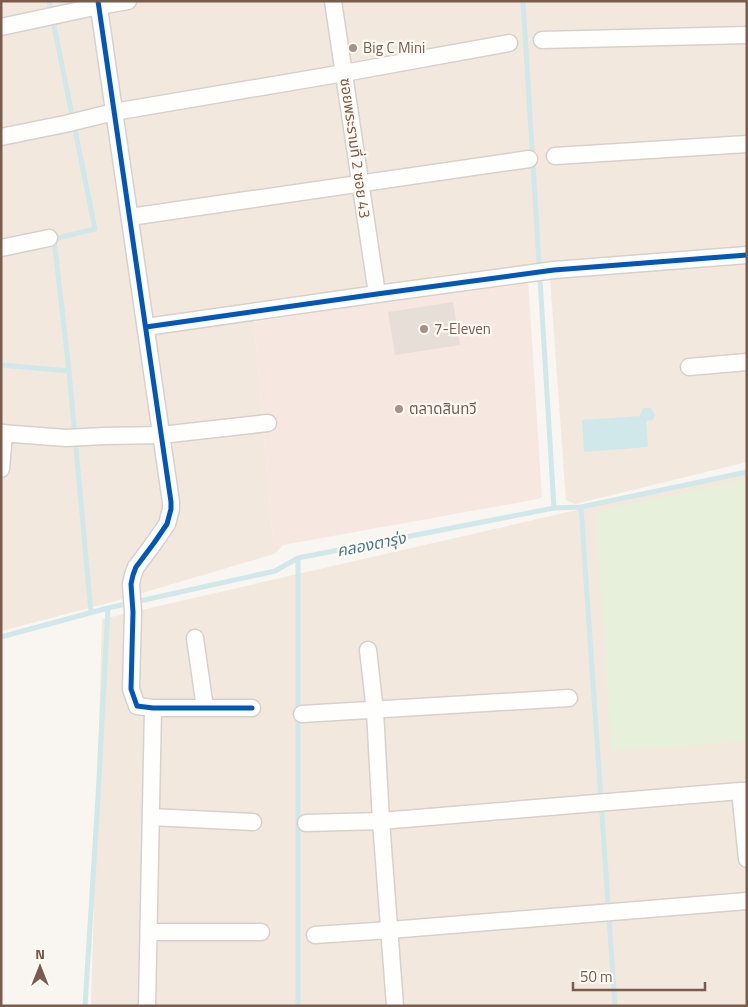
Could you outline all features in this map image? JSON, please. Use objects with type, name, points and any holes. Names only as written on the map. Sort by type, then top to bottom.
[{"type":"street","points":[[1,27],[98,4],[128,1]]},
{"type":"street","name":"ซอยพระรามที่ 2 ซอย 43","points":[[333,1],[377,294]]},
{"type":"street","points":[[98,4],[171,502],[167,524],[136,567],[131,584],[133,612],[131,689],[136,706],[153,708],[252,708]]},
{"type":"street","points":[[542,40],[747,35]]},
{"type":"street","points":[[1,137],[114,112],[509,43]]},
{"type":"street","points":[[554,156],[747,144]]},
{"type":"street","points":[[130,217],[529,159]]},
{"type":"street","points":[[1,248],[49,238]]},
{"type":"street","points":[[146,327],[554,270],[747,255]]},
{"type":"street","points":[[689,367],[747,362]]},
{"type":"street","points":[[1,469],[3,433],[66,438],[161,435],[268,422]]},
{"type":"street","points":[[195,638],[205,708]]},
{"type":"street","points":[[368,650],[395,1006]]},
{"type":"street","points":[[302,714],[569,698]]},
{"type":"street","points":[[147,1006],[153,708]]},
{"type":"street","points":[[306,823],[381,821],[744,791],[747,859]]},
{"type":"street","points":[[151,817],[253,822]]},
{"type":"street","points":[[315,935],[747,900]]},
{"type":"street","points":[[149,932],[261,932]]},
{"type":"shaded area","points":[[1,1],[747,1],[747,462],[575,504],[566,500],[550,277],[254,321],[274,554],[112,602],[1,631]]},
{"type":"shaded area","name":"ตลาดสินทวี","points":[[528,280],[542,497],[283,545],[274,554],[254,322]]},
{"type":"shaded area","points":[[747,471],[747,1006],[91,1006],[102,619]]},
{"type":"green space","points":[[747,479],[747,741],[611,751],[596,516],[604,510]]},
{"type":"water","points":[[643,408],[651,408],[655,415],[653,420],[646,421],[648,447],[584,452],[582,420],[640,416]]},
{"type":"building","name":"7-Eleven","points":[[453,302],[460,345],[395,355],[388,312]]},
{"type":"waterway","points":[[49,1],[95,229],[54,239],[69,371],[91,613]]},
{"type":"waterway","points":[[523,1],[554,508]]},
{"type":"waterway","points":[[1,365],[69,371]]},
{"type":"waterway","name":"คลองตารุ่ง","points":[[1,637],[108,608],[275,571],[298,558],[554,508],[581,507],[747,472]]},
{"type":"waterway","points":[[581,507],[615,1006]]},
{"type":"waterway","points":[[298,558],[298,1006]]},
{"type":"waterway","points":[[85,1006],[108,608]]},
{"type":"cycle path","points":[[98,1],[171,502],[167,524],[136,567],[131,584],[133,612],[131,689],[137,706],[153,708],[252,708]]},
{"type":"cycle path","points":[[146,327],[554,270],[747,255]]},
{"type":"place","name":"Big C Mini","points":[[353,48]]},
{"type":"place","name":"7-Eleven","points":[[424,329]]},
{"type":"place","name":"ตลาดสินทวี","points":[[399,409]]}]
